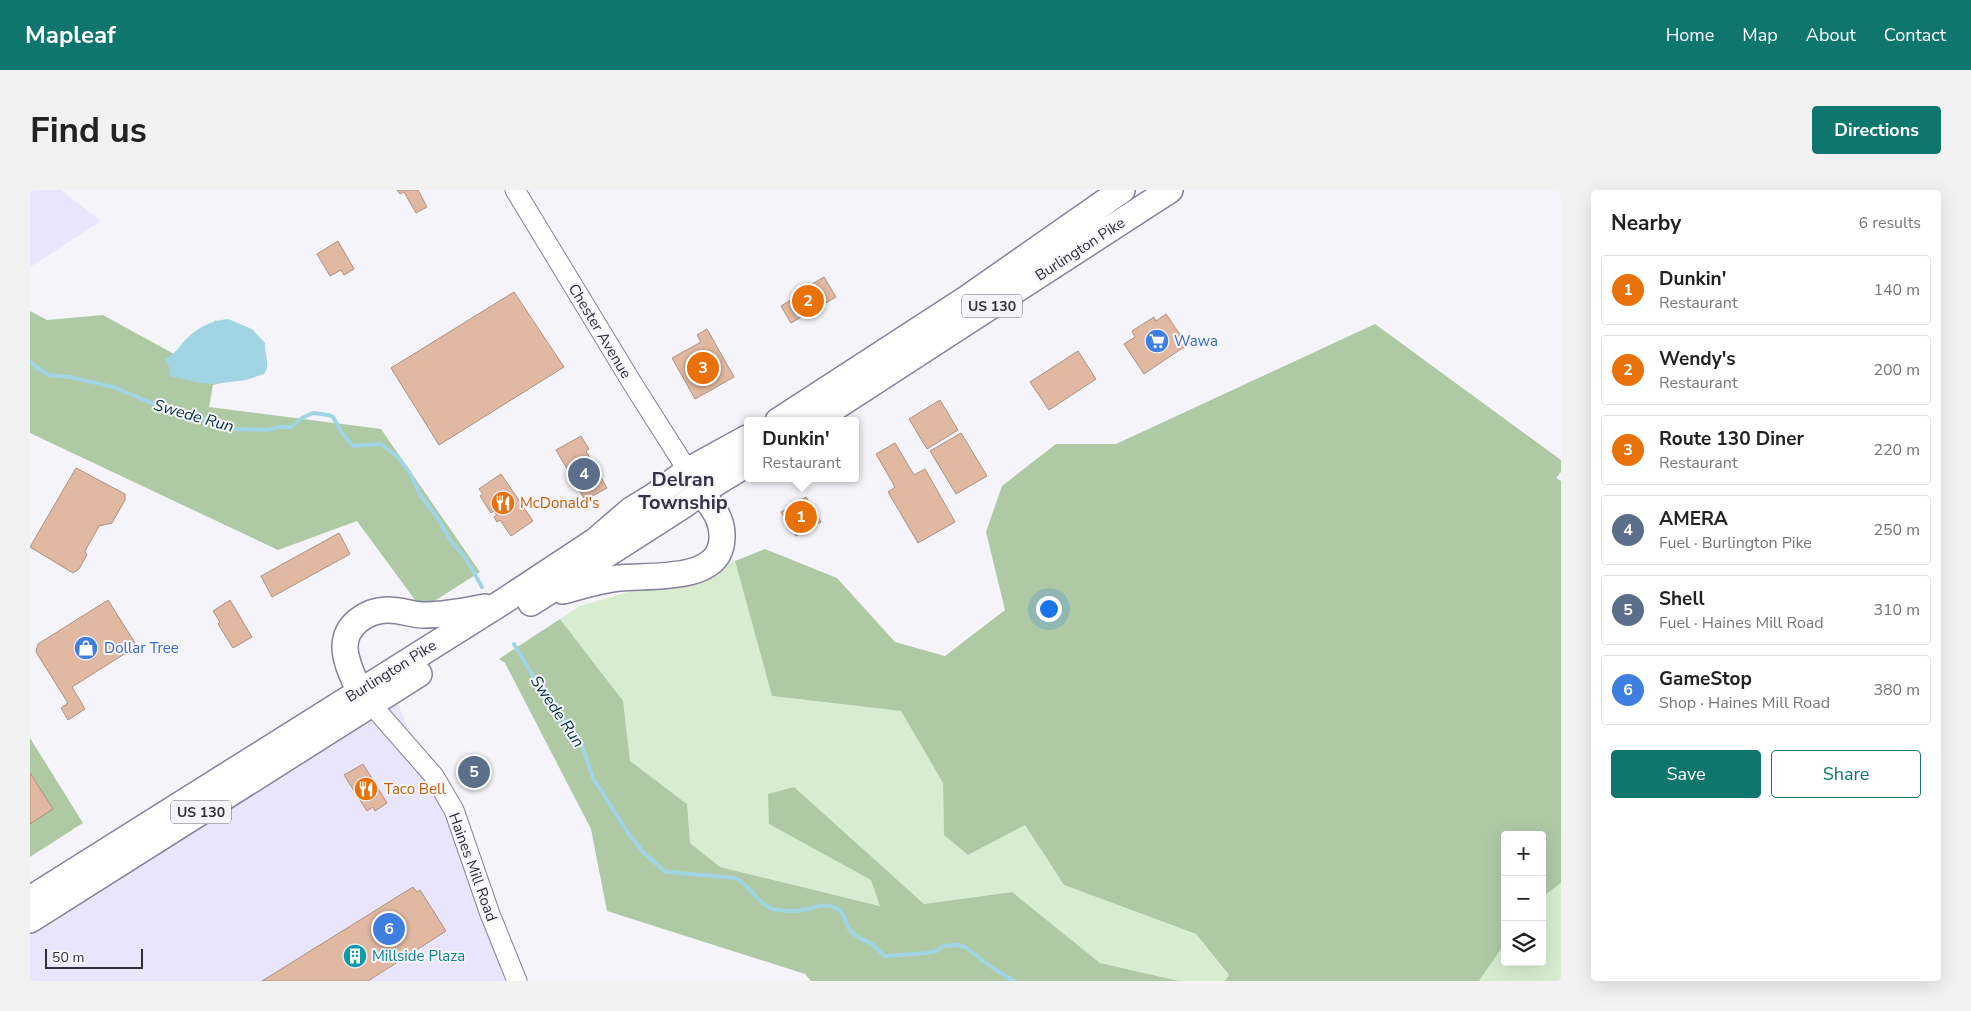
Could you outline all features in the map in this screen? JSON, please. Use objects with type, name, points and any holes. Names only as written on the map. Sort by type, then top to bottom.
[{"type":"highway","name":"Burlington Pike","points":[[784,417],[966,299],[1122,190]]},
{"type":"highway","name":"Burlington Pike","points":[[820,417],[1170,190]]},
{"type":"highway","name":"Burlington Pike","points":[[30,920],[366,698],[497,606],[595,541],[631,510],[654,496],[687,471],[744,440]]},
{"type":"highway","name":"Burlington Pike","points":[[30,899],[366,698],[544,595],[744,466]]},
{"type":"highway","points":[[544,595],[618,578],[674,575],[691,572],[714,561],[722,541],[722,524],[714,509],[701,492]]},
{"type":"highway","points":[[366,698],[351,673],[345,647],[348,635],[354,624],[362,616],[388,610],[422,615],[497,606]]},
{"type":"street","name":"Chester Avenue","points":[[515,190],[701,492]]},
{"type":"street","name":"Haines Mill Road","points":[[366,698],[434,776],[454,810],[490,914],[517,981]]},
{"type":"shaded area","points":[[30,190],[61,190],[101,221],[30,267]]},
{"type":"shaded area","points":[[392,691],[490,914],[517,981],[30,981],[30,920]]},
{"type":"green space","points":[[30,311],[47,320],[103,315],[174,354],[216,320],[267,370],[213,385],[209,407],[381,429],[480,572],[425,607],[415,600],[357,521],[278,550],[30,433]]},
{"type":"green space","points":[[1375,324],[1561,460],[1561,472],[1556,478],[1561,481],[1561,883],[1546,894],[1546,831],[1501,831],[1501,949],[1479,981],[1225,981],[1229,975],[1196,934],[1064,885],[1025,825],[968,855],[944,835],[943,783],[901,711],[772,696],[735,561],[765,549],[837,578],[895,642],[945,656],[1005,610],[986,532],[1002,486],[1056,444],[1116,444]]},
{"type":"green space","points":[[735,561],[772,696],[901,711],[943,783],[944,835],[968,855],[1025,825],[1064,885],[1196,934],[1229,976],[1225,981],[1179,981],[1100,963],[1012,892],[924,904],[794,788],[769,824],[872,880],[881,906],[720,867],[690,843],[687,804],[630,761],[622,701],[560,619],[580,606]]},
{"type":"green space","points":[[560,619],[623,701],[630,761],[687,804],[690,843],[720,867],[880,906],[871,880],[769,824],[768,794],[794,787],[924,904],[1012,892],[1100,963],[1179,981],[811,981],[805,974],[607,911],[591,829],[505,663],[499,659]]},
{"type":"green space","points":[[30,738],[83,823],[30,857]]},
{"type":"green space","points":[[1561,883],[1561,981],[1479,981],[1501,949],[1501,966],[1546,966],[1546,894]]},
{"type":"water","points":[[228,319],[252,329],[265,343],[267,366],[264,374],[246,380],[214,384],[200,383],[170,376],[169,367],[165,359],[172,355],[190,335],[201,327]]},
{"type":"building","points":[[397,190],[418,190],[427,207],[416,213],[404,192],[400,194]]},
{"type":"building","points":[[338,241],[354,269],[344,275],[341,270],[330,276],[317,254]]},
{"type":"building","points":[[824,277],[836,297],[791,323],[781,306]]},
{"type":"building","points":[[514,292],[564,367],[439,445],[391,368]]},
{"type":"building","name":"Wawa","points":[[1166,314],[1187,345],[1144,374],[1124,344],[1135,337],[1132,331],[1154,317],[1156,321]]},
{"type":"building","points":[[707,329],[734,377],[695,399],[672,358],[701,342],[697,335]]},
{"type":"building","points":[[1078,351],[1096,379],[1049,410],[1030,382]]},
{"type":"building","points":[[940,400],[958,430],[927,449],[909,419]]},
{"type":"building","points":[[961,433],[987,476],[956,494],[930,451]]},
{"type":"building","points":[[581,436],[589,449],[586,451],[607,488],[585,500],[556,450]]},
{"type":"building","points":[[895,443],[914,475],[925,469],[955,522],[918,543],[888,492],[895,487],[876,454]]},
{"type":"building","points":[[76,468],[125,494],[125,500],[112,523],[99,526],[85,551],[87,555],[79,569],[73,573],[30,547]]},
{"type":"building","name":"McDonald's","points":[[501,474],[533,521],[511,536],[500,520],[497,522],[494,517],[497,515],[494,511],[491,513],[480,496],[483,494],[479,489]]},
{"type":"building","points":[[806,497],[821,522],[796,536],[781,512]]},
{"type":"building","points":[[339,533],[350,554],[272,597],[261,576]]},
{"type":"building","points":[[108,600],[137,646],[72,687],[85,709],[68,720],[61,708],[68,703],[36,652],[38,644]]},
{"type":"building","points":[[230,600],[252,637],[233,648],[218,624],[220,622],[213,611]]},
{"type":"building","name":"Taco Bell","points":[[363,764],[387,803],[375,811],[373,807],[367,811],[344,775]]},
{"type":"building","points":[[30,773],[53,809],[30,824]]},
{"type":"building","name":"Millside Plaza","points":[[413,887],[417,892],[420,890],[446,931],[368,981],[262,981]]},
{"type":"waterway","name":"Swede Run","points":[[30,362],[48,375],[70,377],[117,388],[146,401],[236,429],[268,430],[278,427],[291,427],[302,418],[313,413],[329,415],[333,417],[342,433],[353,446],[381,444],[398,457],[452,543],[465,557],[482,587]]},
{"type":"waterway","name":"Swede Run","points":[[514,644],[539,686],[581,743],[593,778],[628,833],[643,852],[664,871],[735,878],[745,885],[767,907],[776,910],[796,911],[823,905],[832,906],[842,913],[852,933],[872,944],[886,956],[927,953],[937,951],[943,946],[957,945],[965,947],[994,969],[1014,981]]},
{"type":"place","name":"Wendy's","points":[[808,301]]},
{"type":"place","name":"Wawa","points":[[1157,341]]},
{"type":"place","name":"Route 130 Diner","points":[[703,368]]},
{"type":"place","name":"AMERA","points":[[584,474]]},
{"type":"place","name":"McDonald's","points":[[503,503]]},
{"type":"place","name":"Dunkin'","points":[[801,517]]},
{"type":"place","name":"Dollar Tree","points":[[86,648]]},
{"type":"place","name":"Shell","points":[[474,772]]},
{"type":"place","name":"Taco Bell","points":[[366,789]]},
{"type":"place","name":"GameStop","points":[[389,929]]},
{"type":"place","name":"Millside Plaza","points":[[355,956]]},
{"type":"district","name":"Delran Township","points":[[683,490]]}]
